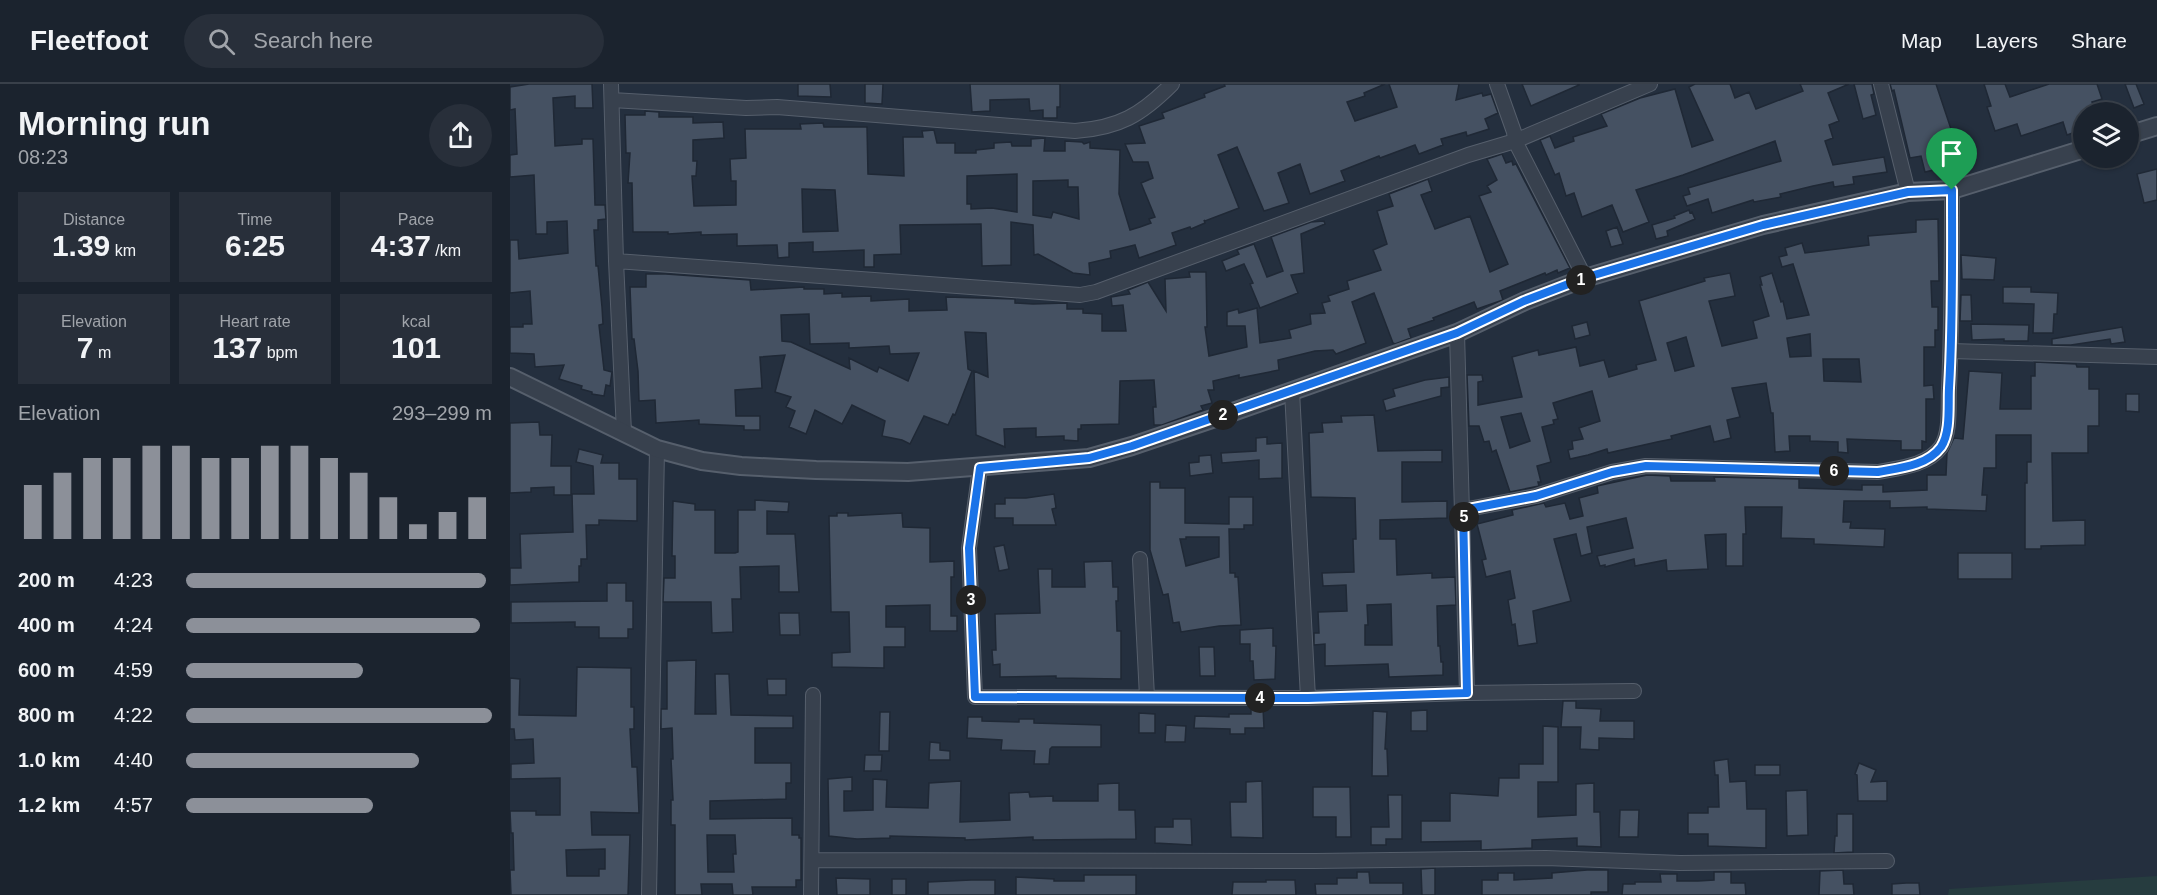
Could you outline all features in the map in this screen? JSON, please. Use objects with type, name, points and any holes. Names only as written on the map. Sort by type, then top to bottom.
[{"type":"street","points":[[611,84],[624,432]]},
{"type":"street","points":[[612,100],[746,108],[777,107],[1075,131],[1101,129],[1123,121],[1151,104],[1172,84]]},
{"type":"street","points":[[1497,84],[1515,141],[1584,278]]},
{"type":"street","points":[[616,261],[1080,295],[1096,292],[1467,155],[1515,141],[1650,84]]},
{"type":"street","points":[[1881,84],[1908,192]]},
{"type":"street","points":[[2139,132],[2157,126]]},
{"type":"street","points":[[510,377],[657,449],[702,460],[741,466],[908,472],[1089,458],[1132,446],[1292,392],[1457,333],[1524,301],[1584,278],[1763,225],[1908,192],[1952,190],[2073,152]]},
{"type":"street","points":[[1463,510],[1536,496],[1612,472],[1646,466],[1878,472],[1912,465],[1931,456],[1941,446],[1947,429],[1951,351],[1952,190]]},
{"type":"street","points":[[1457,333],[1467,693]]},
{"type":"street","points":[[1951,351],[2157,357]]},
{"type":"street","points":[[1292,392],[1308,698]]},
{"type":"street","points":[[649,895],[657,449]]},
{"type":"street","points":[[980,468],[969,548],[975,697],[1308,698],[1634,691]]},
{"type":"street","points":[[1140,559],[1147,698]]},
{"type":"street","points":[[811,895],[813,694]]},
{"type":"street","points":[[813,860],[1315,861],[1546,858],[1680,863],[1887,861]]},
{"type":"green space","points":[[2157,876],[2157,895],[1948,895],[1949,889]]},
{"type":"building","points":[[529,84],[592,84],[593,108],[575,108],[575,96],[553,98],[555,146],[582,144],[582,139],[593,139],[595,205],[605,205],[606,219],[598,220],[598,230],[594,230],[602,307],[603,324],[599,325],[604,370],[612,372],[610,386],[606,385],[604,396],[592,394],[592,392],[581,389],[582,386],[559,379],[564,365],[535,367],[534,354],[510,353],[510,327],[532,324],[530,291],[510,293],[510,240],[518,240],[519,259],[568,253],[567,221],[547,222],[547,234],[536,234],[534,175],[510,177],[510,155],[517,154],[515,109],[510,110],[510,87]]},
{"type":"building","points":[[798,84],[830,84],[831,97],[798,96]]},
{"type":"building","points":[[865,84],[883,84],[882,104],[865,103]]},
{"type":"building","points":[[970,84],[1060,84],[1060,107],[1057,107],[1057,118],[1043,118],[1043,110],[1030,111],[1029,99],[990,100],[990,111],[972,112]]},
{"type":"building","points":[[1224,84],[1385,84],[1364,93],[1365,96],[1347,102],[1355,121],[1397,107],[1389,84],[1459,84],[1456,100],[1482,93],[1483,96],[1491,94],[1498,113],[1485,119],[1489,129],[1467,136],[1466,132],[1441,139],[1443,145],[1419,154],[1415,145],[1380,158],[1379,156],[1341,171],[1345,181],[1310,194],[1300,164],[1278,173],[1289,203],[1264,211],[1237,147],[1218,155],[1239,208],[1204,220],[1205,223],[1191,229],[1190,227],[1172,233],[1176,245],[1139,258],[1135,245],[1110,251],[1111,258],[1089,263],[1090,275],[1073,273],[1038,254],[1034,255],[1033,225],[1011,222],[1011,265],[982,266],[981,224],[900,225],[901,254],[874,255],[874,267],[864,267],[864,250],[813,252],[813,242],[789,243],[789,257],[778,258],[777,245],[737,246],[737,234],[633,232],[632,183],[628,183],[630,153],[626,153],[625,115],[645,115],[645,111],[659,112],[659,117],[693,117],[693,123],[723,122],[724,138],[693,140],[693,161],[697,161],[696,176],[692,176],[694,206],[736,205],[736,181],[731,181],[730,159],[746,158],[745,129],[801,129],[800,124],[823,123],[824,127],[867,127],[868,174],[904,176],[903,137],[923,137],[922,131],[934,130],[937,143],[955,143],[955,153],[976,153],[976,150],[994,148],[994,143],[1011,142],[1012,146],[1031,146],[1031,139],[1045,138],[1044,151],[1065,151],[1065,141],[1084,144],[1090,142],[1090,148],[1120,150],[1119,194],[1130,230],[1151,223],[1149,219],[1155,217],[1141,183],[1153,178],[1148,162],[1133,162],[1125,144],[1145,143],[1139,126],[1164,118],[1162,113],[1205,97],[1204,94],[1225,86]],"holes":[[[1017,174],[1017,212],[992,208],[971,209],[971,204],[967,204],[967,176]],[[1068,180],[1068,187],[1078,187],[1079,219],[1053,212],[1051,218],[1033,215],[1033,181]],[[802,189],[835,190],[838,231],[803,232]]]},
{"type":"building","points":[[1522,84],[1579,84],[1579,85],[1531,106]]},
{"type":"building","points":[[1695,84],[1730,84],[1735,98],[1749,92],[1756,109],[1803,91],[1800,84],[1849,84],[1828,93],[1839,121],[1829,125],[1833,138],[1825,141],[1833,165],[1884,157],[1887,172],[1853,177],[1854,184],[1834,187],[1833,182],[1813,186],[1780,194],[1781,197],[1754,202],[1753,200],[1712,213],[1708,199],[1687,206],[1683,196],[1690,194],[1688,188],[1781,161],[1775,141],[1636,190],[1649,222],[1623,232],[1612,205],[1582,217],[1574,193],[1566,196],[1559,173],[1555,175],[1540,140],[1550,136],[1555,148],[1574,141],[1573,137],[1607,126],[1601,114],[1640,98],[1675,89],[1692,147],[1713,140],[1689,87]]},
{"type":"building","points":[[1854,84],[1872,84],[1874,94],[1871,95],[1876,115],[1863,119]]},
{"type":"building","points":[[1890,84],[1936,84],[1952,132],[1959,164],[1925,172],[1921,156],[1910,158],[1894,90],[1892,91]]},
{"type":"building","points":[[1984,84],[2005,84],[2010,97],[2049,84],[2097,84],[2102,99],[2092,102],[2073,102],[2073,133],[2067,135],[2063,122],[2021,136],[2017,124],[1995,131],[1987,107],[1991,106]]},
{"type":"building","points":[[2125,84],[2136,84],[2144,104],[2139,106],[2139,102],[2132,102]]},
{"type":"building","points":[[1502,154],[1506,163],[1512,161],[1513,165],[1516,164],[1570,268],[1558,273],[1557,270],[1546,275],[1545,273],[1500,291],[1503,300],[1477,309],[1474,302],[1433,318],[1434,320],[1408,329],[1411,338],[1395,344],[1374,293],[1352,302],[1366,343],[1336,354],[1333,350],[1315,351],[1278,360],[1279,370],[1213,381],[1214,390],[1208,390],[1212,403],[1201,406],[1203,410],[1162,425],[1154,425],[1153,407],[1156,407],[1154,380],[1120,381],[1119,424],[1081,425],[1081,429],[1078,429],[1078,441],[1064,440],[1064,436],[1036,437],[1036,428],[1004,429],[1005,447],[976,435],[974,371],[988,377],[986,333],[965,332],[968,369],[972,371],[955,415],[953,414],[948,425],[924,416],[910,444],[882,436],[885,421],[852,405],[842,424],[815,410],[806,434],[789,427],[795,411],[786,407],[791,397],[775,392],[785,355],[760,357],[762,388],[735,390],[736,416],[760,416],[760,430],[744,430],[744,426],[699,424],[699,420],[656,423],[655,400],[639,401],[638,371],[634,339],[632,339],[630,287],[646,287],[646,274],[750,280],[751,290],[804,287],[804,289],[824,289],[824,294],[842,293],[842,297],[871,296],[871,301],[909,299],[909,311],[947,310],[946,297],[1015,299],[1015,303],[1033,304],[1067,303],[1067,309],[1083,309],[1083,313],[1102,314],[1102,331],[1126,331],[1123,305],[1112,306],[1111,297],[1130,294],[1128,290],[1148,282],[1166,311],[1165,279],[1190,277],[1189,272],[1206,272],[1207,327],[1205,327],[1209,356],[1247,347],[1245,326],[1227,326],[1227,312],[1238,309],[1239,313],[1257,308],[1260,343],[1291,338],[1289,330],[1311,324],[1310,314],[1325,313],[1322,303],[1330,301],[1328,296],[1349,289],[1347,281],[1381,270],[1373,250],[1387,244],[1377,211],[1393,206],[1389,194],[1428,179],[1432,191],[1421,195],[1435,229],[1470,216],[1490,272],[1508,264],[1479,196],[1491,192],[1487,186],[1497,180],[1487,159]],"holes":[[[809,314],[810,344],[849,343],[849,348],[889,346],[890,354],[919,353],[908,381],[879,367],[877,372],[849,358],[850,369],[791,342],[782,341],[781,315]]]},
{"type":"building","points":[[2157,169],[2157,200],[2144,203],[2137,174]]},
{"type":"building","points":[[1689,210],[1695,219],[1667,231],[1668,236],[1656,239],[1652,225],[1675,218],[1674,216]]},
{"type":"building","points":[[1938,219],[1939,281],[1931,281],[1932,307],[1938,307],[1938,330],[1935,330],[1935,347],[1924,347],[1924,386],[1933,385],[1934,399],[1926,399],[1926,442],[1922,441],[1922,450],[1901,450],[1901,441],[1847,439],[1848,453],[1838,452],[1838,442],[1810,441],[1810,436],[1789,436],[1790,451],[1775,452],[1773,413],[1771,413],[1766,383],[1732,388],[1740,417],[1727,420],[1731,438],[1714,442],[1710,426],[1671,436],[1672,439],[1608,453],[1607,449],[1570,459],[1568,450],[1573,449],[1572,441],[1583,439],[1579,428],[1600,421],[1592,391],[1553,403],[1558,419],[1553,420],[1554,424],[1542,427],[1551,462],[1537,466],[1541,482],[1538,482],[1539,486],[1510,492],[1496,450],[1492,452],[1489,441],[1484,442],[1479,426],[1469,426],[1467,375],[1482,375],[1483,381],[1478,382],[1478,405],[1522,397],[1512,357],[1538,350],[1539,355],[1576,347],[1580,366],[1604,360],[1609,377],[1637,369],[1636,365],[1656,360],[1639,301],[1705,281],[1704,278],[1730,273],[1735,296],[1709,301],[1722,346],[1757,338],[1753,321],[1769,316],[1760,277],[1772,273],[1787,319],[1809,315],[1793,264],[1782,267],[1779,257],[1787,255],[1785,248],[1802,243],[1805,253],[1869,245],[1868,236],[1916,232],[1916,220]],"holes":[[[1810,334],[1811,356],[1790,357],[1787,338]],[[1686,337],[1694,366],[1675,371],[1667,343]],[[1823,359],[1859,359],[1861,382],[1824,381]],[[1521,413],[1530,441],[1510,448],[1501,417]]]},
{"type":"building","points":[[1324,221],[1325,224],[1301,234],[1304,273],[1291,275],[1298,293],[1260,308],[1250,284],[1253,283],[1244,264],[1226,271],[1222,261],[1239,254],[1237,250],[1254,244],[1267,277],[1283,271],[1271,237],[1311,222]]},
{"type":"building","points":[[1617,227],[1623,244],[1611,247],[1606,231]]},
{"type":"building","points":[[1961,255],[1996,258],[1994,280],[1962,279]]},
{"type":"building","points":[[2003,287],[2031,287],[2031,292],[2058,293],[2053,333],[2033,333],[2034,304],[2003,303]]},
{"type":"building","points":[[1961,295],[1971,295],[1972,321],[1960,321]]},
{"type":"building","points":[[1587,322],[1590,335],[1575,339],[1572,326]]},
{"type":"building","points":[[1971,324],[2029,325],[2028,341],[1972,340]]},
{"type":"building","points":[[2122,327],[2125,342],[2111,344],[2110,339],[2071,345],[2052,345],[2052,339]]},
{"type":"building","points":[[2035,362],[2089,367],[2089,389],[2099,389],[2099,426],[2088,426],[2088,453],[2052,453],[2053,521],[2085,520],[2085,545],[2041,546],[2041,549],[2025,549],[2025,483],[2027,483],[2027,462],[2031,462],[2031,435],[1996,435],[1996,468],[1984,468],[1982,495],[1987,495],[1986,511],[1927,509],[1927,507],[1890,508],[1890,501],[1844,501],[1843,522],[1851,522],[1850,528],[1885,529],[1884,547],[1814,544],[1814,539],[1781,538],[1782,507],[1745,507],[1746,534],[1743,534],[1743,566],[1726,566],[1726,534],[1705,535],[1708,569],[1667,571],[1666,560],[1635,566],[1634,559],[1605,567],[1605,565],[1600,566],[1597,556],[1633,548],[1626,518],[1587,527],[1592,553],[1581,556],[1576,534],[1554,539],[1571,601],[1533,611],[1537,643],[1518,646],[1508,600],[1515,598],[1510,571],[1486,577],[1482,560],[1486,559],[1477,524],[1513,515],[1512,510],[1544,503],[1546,507],[1565,503],[1570,519],[1583,516],[1579,498],[1598,493],[1597,486],[1647,475],[1670,476],[1671,481],[1715,481],[1714,477],[1799,479],[1799,488],[1862,490],[1862,485],[1883,485],[1883,492],[1927,490],[1927,475],[1946,475],[1947,453],[1954,438],[1963,439],[1969,371],[2002,373],[2000,409],[2031,409],[2031,376],[2035,376]]},
{"type":"building","points":[[1449,377],[1449,387],[1441,388],[1441,396],[1386,411],[1383,400],[1395,396],[1393,389],[1425,380]]},
{"type":"building","points":[[2126,394],[2139,394],[2139,412],[2126,411]]},
{"type":"building","points":[[1374,415],[1378,451],[1442,450],[1442,462],[1402,462],[1402,502],[1447,501],[1447,518],[1380,520],[1380,539],[1396,539],[1397,575],[1432,573],[1432,578],[1455,577],[1456,605],[1437,606],[1438,646],[1440,646],[1441,662],[1443,662],[1443,675],[1389,677],[1388,664],[1325,666],[1325,644],[1314,645],[1314,633],[1319,633],[1318,612],[1347,611],[1346,585],[1323,586],[1322,573],[1354,572],[1355,498],[1311,497],[1309,433],[1323,432],[1322,423],[1342,422],[1341,416]],"holes":[[[1391,604],[1392,645],[1365,645],[1365,625],[1368,625],[1367,605]]]},
{"type":"building","points":[[539,422],[540,435],[552,435],[551,466],[571,466],[571,495],[554,495],[554,487],[531,488],[531,492],[510,493],[510,423]]},
{"type":"building","points":[[1267,437],[1267,444],[1282,443],[1282,478],[1259,479],[1259,460],[1222,463],[1221,453],[1256,451],[1256,438]]},
{"type":"building","points":[[579,449],[603,455],[601,463],[619,463],[619,479],[637,479],[637,521],[599,520],[599,525],[586,525],[587,559],[581,559],[579,582],[510,585],[510,568],[521,568],[520,534],[573,532],[572,494],[594,494],[593,466],[576,462]]},
{"type":"building","points":[[1211,455],[1213,473],[1190,476],[1189,463],[1199,462],[1199,456]]},
{"type":"building","points":[[1150,482],[1160,482],[1160,488],[1185,488],[1185,523],[1229,524],[1229,497],[1253,497],[1253,525],[1244,525],[1244,529],[1229,529],[1230,573],[1235,573],[1235,577],[1238,577],[1241,625],[1181,632],[1179,622],[1173,623],[1168,594],[1163,595],[1150,550]],"holes":[[[1219,537],[1219,557],[1186,566],[1180,539]]]},
{"type":"building","points":[[1054,494],[1056,508],[1052,509],[1056,525],[1013,525],[1013,518],[995,518],[995,504],[1005,504],[1005,498]]},
{"type":"building","points":[[755,500],[789,502],[788,512],[767,511],[767,534],[795,534],[799,592],[779,592],[779,566],[740,567],[741,599],[732,599],[733,632],[712,633],[711,602],[663,602],[664,578],[675,578],[675,556],[672,556],[673,501],[695,504],[695,510],[715,510],[715,553],[735,553],[738,552],[738,510],[755,510]]},
{"type":"building","points":[[837,513],[848,513],[848,516],[902,513],[903,527],[930,528],[930,562],[954,561],[954,577],[951,577],[951,616],[957,616],[957,631],[930,631],[930,605],[886,606],[886,627],[905,627],[905,647],[884,647],[884,668],[832,667],[832,653],[850,652],[849,612],[831,612],[829,516],[837,516]]},
{"type":"building","points":[[1004,545],[1009,569],[999,571],[994,547]]},
{"type":"building","points":[[1958,553],[2012,553],[2012,579],[1958,579]]},
{"type":"building","points":[[1112,561],[1113,587],[1118,587],[1118,601],[1116,601],[1117,631],[1121,631],[1121,679],[1056,678],[1056,676],[1000,677],[1000,664],[993,665],[992,650],[996,650],[995,614],[1040,613],[1038,569],[1052,569],[1052,587],[1085,587],[1084,562]]},
{"type":"building","points":[[607,583],[626,583],[626,601],[633,601],[633,629],[628,629],[628,638],[599,638],[599,627],[575,627],[575,622],[511,623],[511,602],[607,601]]},
{"type":"building","points":[[779,613],[799,613],[800,635],[780,635]]},
{"type":"building","points":[[1273,628],[1273,646],[1276,646],[1275,679],[1254,680],[1253,661],[1250,661],[1250,644],[1240,644],[1240,630]]},
{"type":"building","points":[[1199,647],[1214,647],[1215,676],[1200,676]]},
{"type":"building","points":[[696,660],[695,714],[716,714],[715,674],[729,674],[731,715],[793,716],[793,728],[755,728],[755,763],[791,763],[791,783],[786,783],[786,799],[710,801],[710,819],[792,818],[792,835],[799,835],[801,838],[801,880],[796,880],[796,887],[752,887],[753,895],[733,895],[732,884],[701,884],[702,895],[675,895],[675,825],[671,825],[672,728],[661,729],[661,709],[667,709],[667,661]],"holes":[[[707,835],[735,835],[734,872],[708,872]]]},
{"type":"building","points":[[577,667],[631,668],[631,707],[634,707],[634,729],[630,729],[632,767],[637,767],[639,813],[591,812],[592,835],[630,835],[628,895],[511,895],[510,870],[514,870],[510,811],[536,811],[536,815],[560,815],[560,778],[511,779],[511,764],[534,763],[533,739],[515,740],[514,729],[510,729],[510,678],[520,679],[519,715],[576,716]],"holes":[[[605,849],[605,869],[599,869],[599,876],[567,876],[566,850]]]},
{"type":"building","points":[[767,679],[786,679],[786,695],[768,695]]},
{"type":"building","points":[[1563,701],[1576,701],[1576,708],[1601,709],[1600,721],[1634,721],[1634,739],[1599,738],[1599,750],[1580,749],[1581,727],[1561,727]]},
{"type":"building","points":[[1251,708],[1263,708],[1264,728],[1245,728],[1245,734],[1230,734],[1230,729],[1194,728],[1195,716],[1229,717],[1229,714],[1251,714]]},
{"type":"building","points":[[1427,710],[1427,731],[1411,731],[1411,711]]},
{"type":"building","points":[[1373,711],[1387,712],[1385,749],[1387,749],[1388,776],[1372,776]]},
{"type":"building","points":[[880,712],[890,712],[889,751],[879,751]]},
{"type":"building","points":[[1139,713],[1155,714],[1155,733],[1139,733]]},
{"type":"building","points":[[968,717],[982,717],[982,721],[1019,722],[1019,719],[1034,719],[1034,723],[1101,725],[1101,747],[1052,747],[1049,764],[1034,764],[1035,751],[1001,750],[1002,740],[967,738]]},
{"type":"building","points":[[1166,725],[1186,726],[1185,742],[1165,742]]},
{"type":"building","points":[[1543,726],[1558,727],[1558,782],[1538,782],[1538,817],[1576,815],[1576,784],[1594,783],[1594,812],[1600,812],[1601,847],[1577,846],[1577,838],[1532,840],[1532,848],[1481,850],[1481,841],[1421,842],[1421,821],[1450,821],[1450,793],[1498,796],[1499,778],[1519,778],[1519,764],[1543,764]]},
{"type":"building","points":[[930,742],[940,743],[940,750],[950,751],[950,760],[929,760]]},
{"type":"building","points":[[865,755],[882,755],[881,771],[864,771]]},
{"type":"building","points":[[1728,759],[1730,782],[1746,781],[1747,809],[1766,809],[1766,848],[1708,846],[1708,834],[1688,834],[1688,813],[1708,813],[1708,807],[1719,807],[1718,775],[1715,775],[1714,761]]},
{"type":"building","points":[[1859,763],[1876,770],[1871,782],[1887,781],[1887,801],[1858,801],[1857,775],[1855,774]]},
{"type":"building","points":[[1755,765],[1780,765],[1780,775],[1755,775]]},
{"type":"building","points":[[852,777],[852,791],[844,791],[844,811],[873,810],[873,779],[887,780],[886,807],[928,808],[929,783],[961,781],[960,822],[1010,820],[1009,793],[1029,792],[1030,797],[1053,796],[1053,801],[1098,801],[1098,784],[1119,783],[1119,810],[1135,810],[1136,839],[1033,840],[1033,837],[965,840],[965,838],[890,836],[890,838],[857,839],[829,836],[828,779]]},
{"type":"building","points":[[1262,781],[1263,838],[1231,837],[1230,802],[1246,802],[1246,782]]},
{"type":"building","points":[[1313,787],[1350,787],[1351,837],[1336,837],[1336,817],[1313,817]]},
{"type":"building","points":[[1807,790],[1808,835],[1787,836],[1786,791]]},
{"type":"building","points":[[1388,795],[1402,795],[1402,839],[1386,839],[1386,845],[1371,845],[1371,827],[1389,827]]},
{"type":"building","points":[[1620,810],[1639,810],[1638,837],[1619,837]]},
{"type":"building","points":[[1837,814],[1853,814],[1853,852],[1834,853]]},
{"type":"building","points":[[1173,819],[1191,819],[1192,845],[1155,843],[1155,827],[1173,827]]},
{"type":"building","points":[[1435,868],[1435,895],[1422,895],[1421,869]]},
{"type":"building","points":[[1608,870],[1608,892],[1591,892],[1591,895],[1482,895],[1482,880],[1498,880],[1498,873],[1514,873],[1514,880],[1552,878],[1552,873]]},
{"type":"building","points":[[1843,870],[1844,884],[1853,884],[1854,895],[1819,895],[1820,871]]},
{"type":"building","points":[[1357,872],[1369,872],[1370,883],[1403,883],[1403,895],[1316,895],[1315,884],[1337,884],[1337,878],[1357,878]]},
{"type":"building","points":[[1714,872],[1731,872],[1731,883],[1745,883],[1746,895],[1622,895],[1623,884],[1661,882],[1660,874],[1677,874],[1677,881],[1698,881],[1714,880]]},
{"type":"building","points":[[1084,875],[1136,875],[1136,895],[1016,895],[1016,877],[1084,881]]},
{"type":"building","points":[[836,878],[870,879],[870,895],[837,895]]},
{"type":"building","points":[[892,879],[906,879],[906,895],[892,895]]},
{"type":"building","points":[[995,880],[995,895],[928,895],[928,882]]},
{"type":"building","points":[[1266,880],[1295,880],[1296,895],[1232,895],[1233,882],[1266,882]]},
{"type":"building","points":[[1919,883],[1920,895],[1892,895],[1892,884]]},
{"type":"route","points":[[1952,190],[1951,351],[1947,429],[1941,446],[1931,456],[1912,465],[1878,472],[1646,466],[1612,472],[1503,504],[1463,510],[1467,693],[1308,698],[975,697],[969,548],[980,468],[1089,458],[1132,446],[1457,333],[1524,301],[1584,278],[1763,225],[1908,192],[1952,190]]}]
